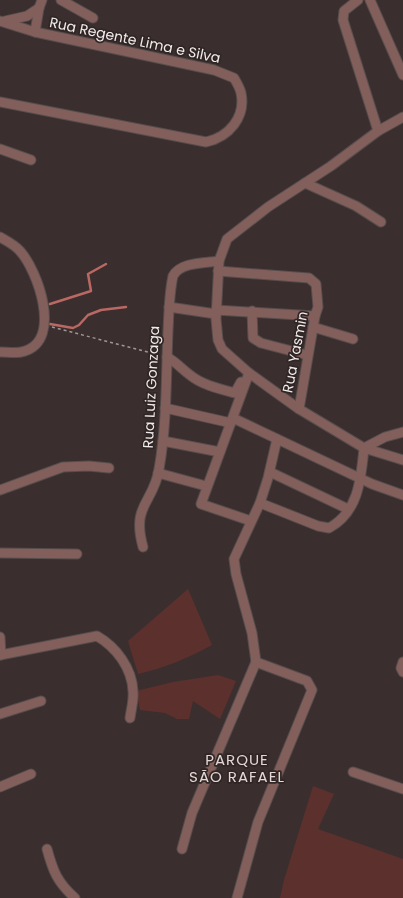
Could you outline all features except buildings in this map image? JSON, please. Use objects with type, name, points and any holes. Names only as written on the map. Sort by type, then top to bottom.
[{"type":"street","points":[[61,0],[93,18]]},
{"type":"street","points":[[342,0],[349,7]]},
{"type":"street","points":[[358,0],[349,7],[343,15],[344,24],[378,131]]},
{"type":"street","points":[[370,0],[403,75]]},
{"type":"street","points":[[2,21],[27,16],[40,4]]},
{"type":"street","points":[[36,32],[40,4]]},
{"type":"street","name":"Rua Regente Lima e Silva","points":[[0,102],[206,142],[217,140],[229,132],[237,121],[242,107],[241,92],[234,78],[224,74],[134,52],[36,32],[2,21]]},
{"type":"street","points":[[299,409],[248,376],[222,349],[218,340],[216,312],[219,261],[224,245],[234,231],[331,166],[378,131],[403,117]]},
{"type":"street","points":[[0,149],[31,160]]},
{"type":"street","points":[[306,183],[356,206],[381,222]]},
{"type":"street","points":[[0,237],[20,250],[29,264],[42,300],[45,315],[44,330],[37,343],[25,351],[0,352]]},
{"type":"street","name":"Rua Luiz Gonzaga","points":[[143,547],[139,532],[139,518],[158,473],[163,440],[169,307],[172,281],[175,272],[184,266],[219,261]]},
{"type":"street","name":"Rua Yasmin","points":[[218,271],[309,278],[316,284],[318,290],[318,308],[307,355],[299,409],[364,448],[403,460]]},
{"type":"street","points":[[169,307],[216,312],[252,311],[315,316]]},
{"type":"street","points":[[252,311],[253,338],[261,343],[307,355]]},
{"type":"street","points":[[313,327],[353,340]]},
{"type":"street","points":[[167,357],[177,363],[190,376],[234,393],[243,378],[248,376]]},
{"type":"street","points":[[248,376],[206,486],[201,504],[251,521]]},
{"type":"street","points":[[165,408],[232,420],[277,438],[361,478],[403,496]]},
{"type":"street","points":[[260,503],[325,528],[337,523],[348,510],[359,489],[364,448],[385,437],[403,432]]},
{"type":"street","points":[[182,849],[192,813],[256,662],[252,633],[236,574],[234,559],[260,503],[270,472],[277,438]]},
{"type":"street","points":[[163,440],[220,452]]},
{"type":"street","points":[[0,490],[63,467],[90,466],[109,468]]},
{"type":"street","points":[[270,472],[348,510]]},
{"type":"street","points":[[158,473],[206,486]]},
{"type":"street","points":[[0,553],[77,554]]},
{"type":"street","points":[[0,636],[1,655],[97,636],[119,654],[132,678],[133,692],[130,718]]},
{"type":"street","points":[[237,898],[258,822],[312,690],[307,681],[256,662]]},
{"type":"street","points":[[403,662],[401,668],[403,672]]},
{"type":"street","points":[[0,714],[41,701]]},
{"type":"street","points":[[353,772],[403,790]]},
{"type":"street","points":[[0,787],[31,774]]},
{"type":"street","points":[[47,849],[55,875],[64,888],[75,898]]},
{"type":"path","points":[[44,325],[167,357]]},
{"type":"shaded area","points":[[188,589],[212,645],[176,662],[158,669],[138,674],[128,641]]},
{"type":"shaded area","points":[[218,675],[236,681],[220,719],[193,701],[189,719],[177,719],[165,713],[140,710],[136,691],[173,682]]},
{"type":"shaded area","points":[[313,786],[334,794],[318,829],[403,859],[403,898],[280,898],[284,880]]},
{"type":"waterway","points":[[50,304],[91,291],[88,274],[106,264]]},
{"type":"waterway","points":[[50,324],[73,328],[79,325],[88,315],[101,310],[126,307]]},
{"type":"district","name":"PARQUE SÃO RAFAEL","points":[[237,768]]}]
